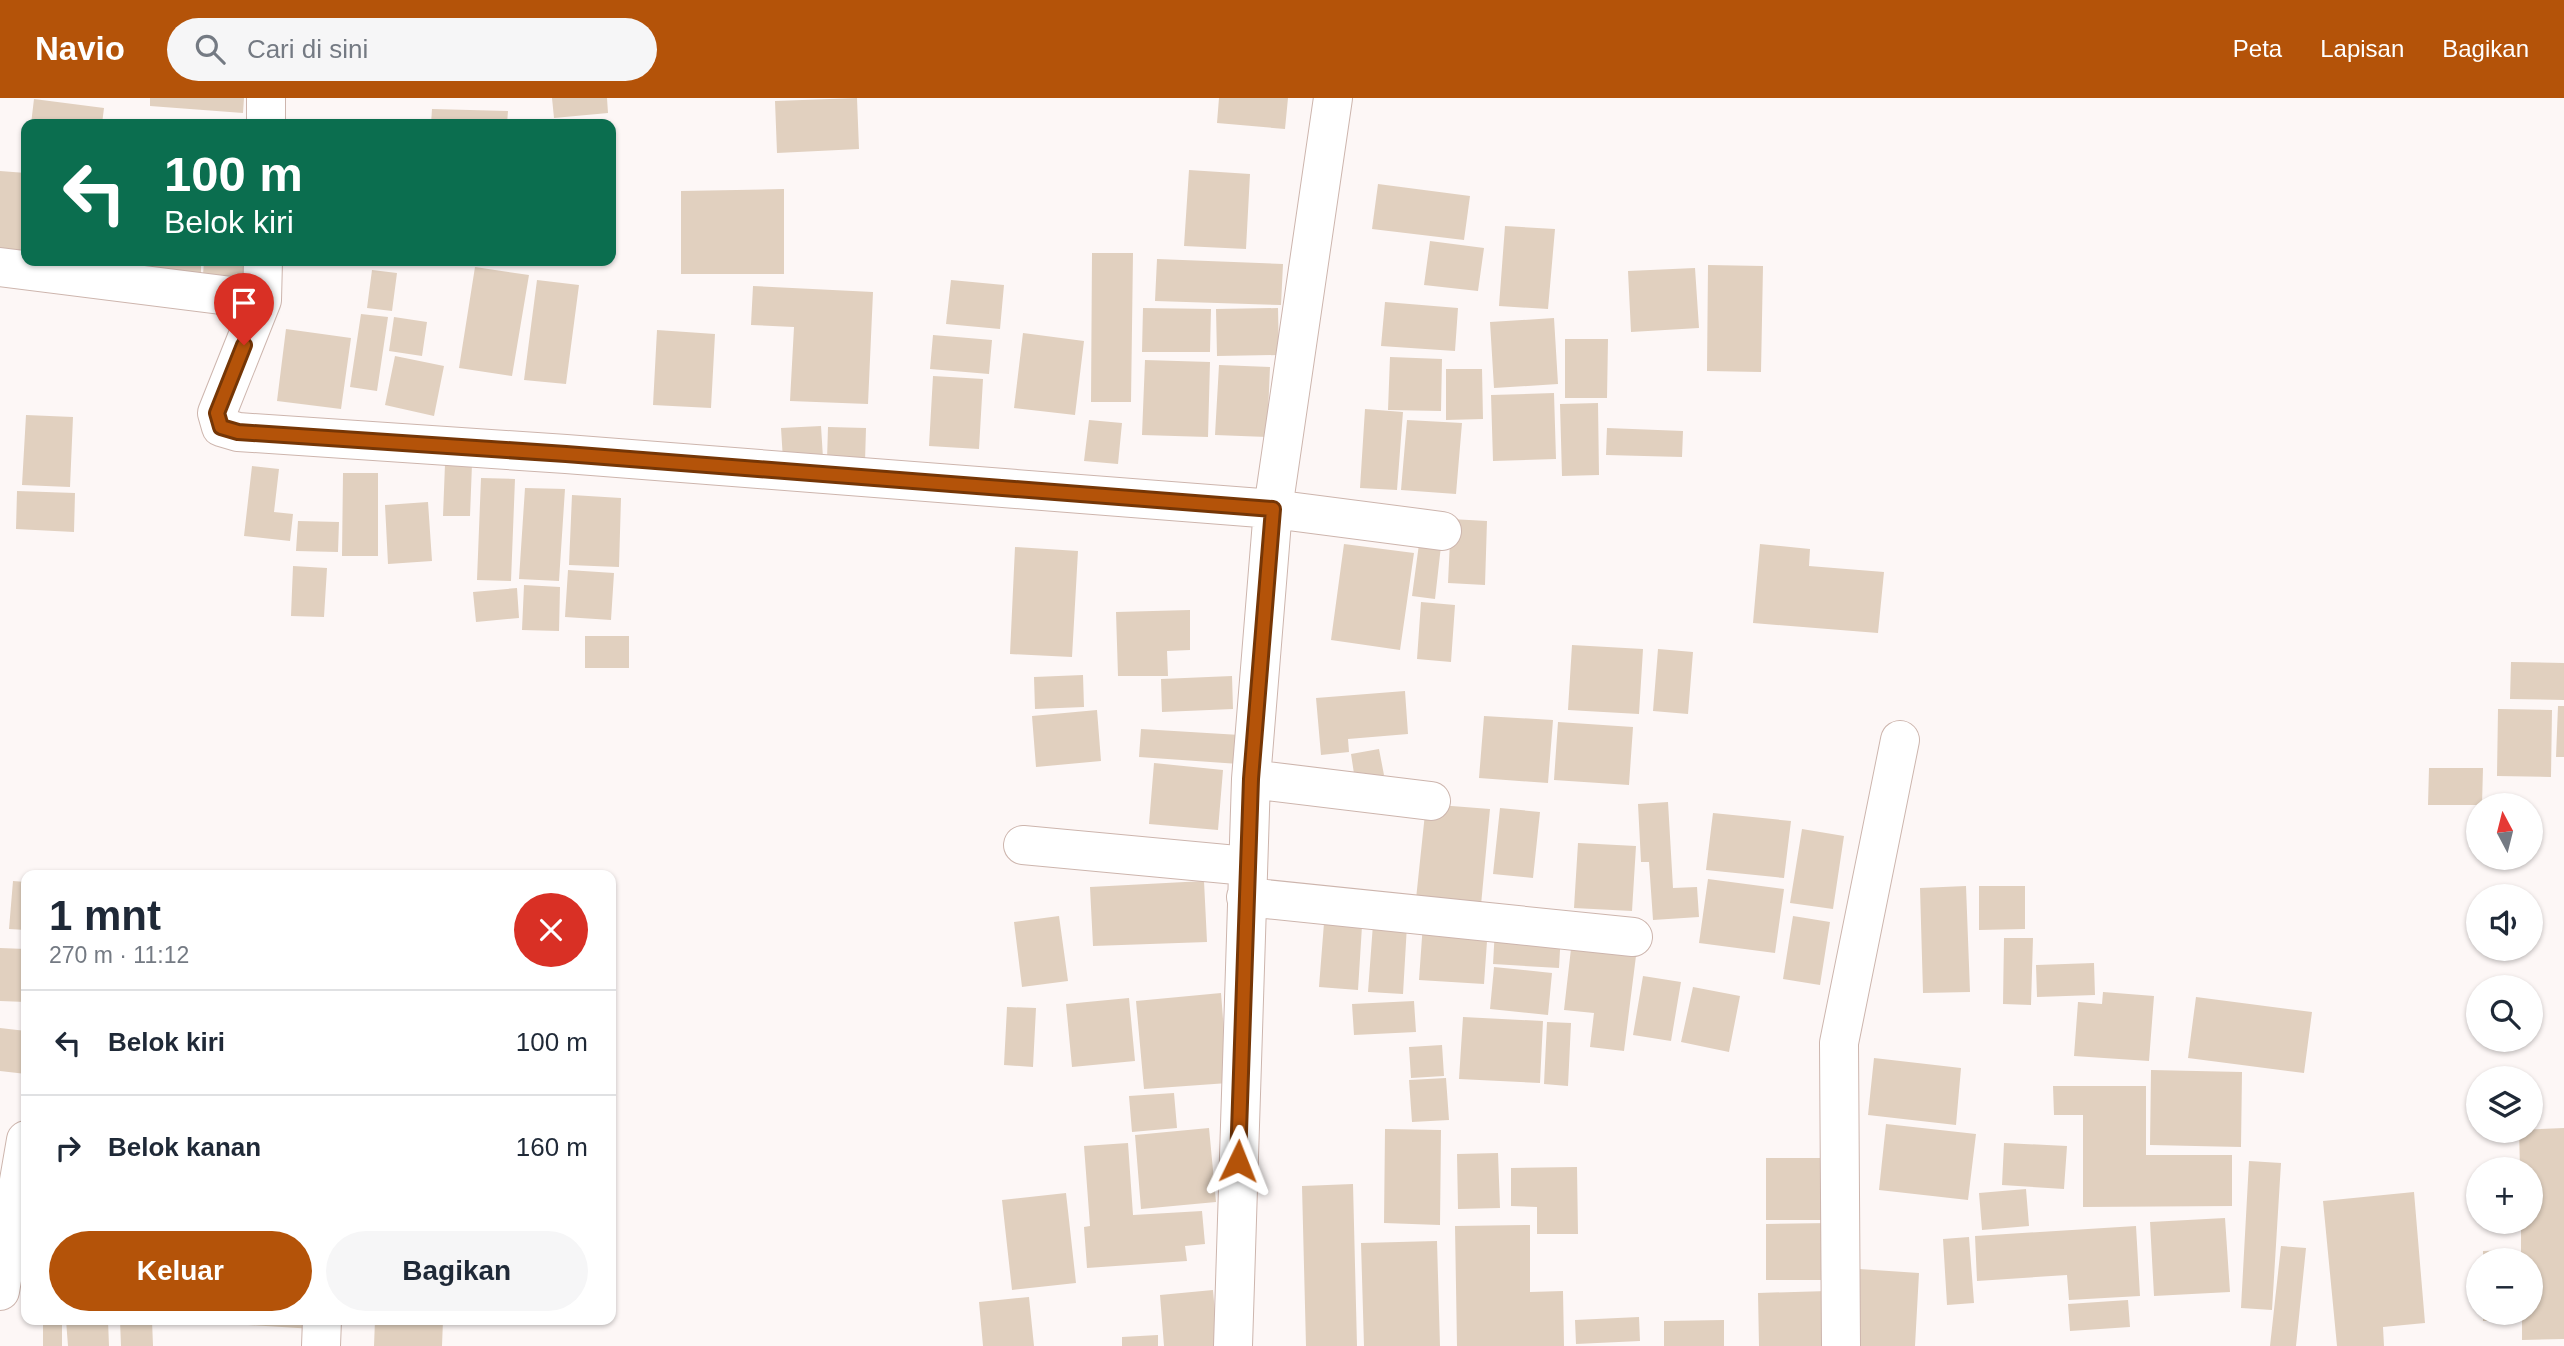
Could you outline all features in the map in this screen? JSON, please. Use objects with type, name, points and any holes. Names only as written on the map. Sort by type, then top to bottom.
[{"type":"street","points":[[266,98],[266,119]]},
{"type":"street","points":[[1233,1346],[1251,779],[1273,509],[1333,98]]},
{"type":"street","points":[[263,266],[262,300],[217,413],[221,427],[238,432],[552,453],[1273,509],[1442,531]]},
{"type":"street","points":[[0,267],[262,300]]},
{"type":"street","points":[[1841,1346],[1839,1043],[1900,740]]},
{"type":"street","points":[[1251,779],[1432,801]]},
{"type":"street","points":[[1023,845],[1247,881],[1633,937]]},
{"type":"street","points":[[0,1291],[21,1169]]},
{"type":"street","points":[[321,1346],[322,1325]]},
{"type":"building","points":[[150,98],[244,98],[243,113],[150,106]]},
{"type":"building","points":[[552,98],[607,98],[608,113],[554,118]]},
{"type":"building","points":[[857,98],[859,149],[777,153],[775,101]]},
{"type":"building","points":[[1219,98],[1288,98],[1285,129],[1217,123]]},
{"type":"building","points":[[34,99],[104,108],[103,119],[32,119]]},
{"type":"building","points":[[432,109],[508,111],[507,119],[431,119]]},
{"type":"building","points":[[1189,170],[1250,174],[1246,249],[1184,246]]},
{"type":"building","points":[[0,171],[21,173],[21,255],[0,253]]},
{"type":"building","points":[[1378,184],[1470,196],[1464,240],[1372,229]]},
{"type":"building","points":[[784,189],[784,274],[681,274],[681,191]]},
{"type":"building","points":[[1505,226],[1555,229],[1548,309],[1499,306]]},
{"type":"building","points":[[1430,241],[1484,248],[1478,291],[1424,285]]},
{"type":"building","points":[[1092,253],[1133,253],[1131,402],[1091,402]]},
{"type":"building","points":[[1157,259],[1283,264],[1281,305],[1155,301]]},
{"type":"building","points":[[1708,265],[1763,266],[1761,372],[1707,371]]},
{"type":"building","points":[[142,266],[201,266],[201,273],[141,271]]},
{"type":"building","points":[[204,266],[249,266],[248,279],[203,275]]},
{"type":"building","points":[[475,267],[529,275],[512,376],[459,368]]},
{"type":"building","points":[[1695,268],[1699,328],[1631,332],[1628,271]]},
{"type":"building","points":[[372,270],[397,273],[392,311],[367,308]]},
{"type":"building","points":[[537,280],[579,285],[566,384],[524,380]]},
{"type":"building","points":[[951,280],[1004,285],[1000,329],[946,324]]},
{"type":"building","points":[[753,286],[873,292],[868,404],[790,401],[794,327],[751,325]]},
{"type":"building","points":[[1385,302],[1458,308],[1455,351],[1381,346]]},
{"type":"building","points":[[1143,308],[1211,309],[1210,352],[1142,352]]},
{"type":"building","points":[[1278,308],[1279,355],[1217,356],[1216,309]]},
{"type":"building","points":[[361,314],[388,317],[377,391],[350,387]]},
{"type":"building","points":[[394,317],[427,322],[422,356],[389,351]]},
{"type":"building","points":[[1554,318],[1558,384],[1494,388],[1490,322]]},
{"type":"building","points":[[286,329],[351,338],[341,409],[277,401]]},
{"type":"building","points":[[657,330],[715,334],[711,408],[653,405]]},
{"type":"building","points":[[1023,333],[1084,341],[1075,415],[1014,408]]},
{"type":"building","points":[[933,335],[992,340],[989,374],[930,369]]},
{"type":"building","points":[[1565,339],[1608,339],[1607,398],[1565,398]]},
{"type":"building","points":[[395,356],[444,366],[434,416],[385,405]]},
{"type":"building","points":[[1390,357],[1442,359],[1441,411],[1388,410]]},
{"type":"building","points":[[1145,360],[1210,362],[1208,437],[1142,435]]},
{"type":"building","points":[[1219,365],[1270,367],[1267,437],[1215,435]]},
{"type":"building","points":[[1446,369],[1482,369],[1483,419],[1446,420]]},
{"type":"building","points":[[933,376],[983,379],[979,449],[929,446]]},
{"type":"building","points":[[1554,393],[1556,459],[1493,461],[1491,395]]},
{"type":"building","points":[[1598,403],[1599,475],[1562,476],[1560,404]]},
{"type":"building","points":[[1365,409],[1403,412],[1397,490],[1360,488]]},
{"type":"building","points":[[26,415],[73,417],[70,487],[22,485]]},
{"type":"building","points":[[1089,420],[1122,423],[1118,464],[1084,461]]},
{"type":"building","points":[[1407,420],[1462,423],[1456,494],[1401,490]]},
{"type":"building","points":[[821,426],[823,458],[783,460],[781,428]]},
{"type":"building","points":[[828,427],[866,428],[865,462],[827,460]]},
{"type":"building","points":[[1607,428],[1683,431],[1682,457],[1606,455]]},
{"type":"building","points":[[445,464],[472,464],[470,516],[443,516]]},
{"type":"building","points":[[252,466],[279,469],[274,512],[293,514],[290,541],[244,536]]},
{"type":"building","points":[[343,473],[378,473],[378,556],[342,556]]},
{"type":"building","points":[[481,478],[515,479],[511,581],[477,580]]},
{"type":"building","points":[[525,488],[565,489],[559,581],[519,579]]},
{"type":"building","points":[[17,491],[75,493],[74,532],[16,529]]},
{"type":"building","points":[[572,495],[621,498],[619,567],[569,565]]},
{"type":"building","points":[[428,502],[432,561],[388,564],[385,505]]},
{"type":"building","points":[[1451,519],[1487,521],[1485,585],[1448,583]]},
{"type":"building","points":[[298,521],[339,522],[338,552],[296,551]]},
{"type":"building","points":[[1344,544],[1414,553],[1400,650],[1331,640]]},
{"type":"building","points":[[1419,544],[1441,546],[1435,599],[1412,596]]},
{"type":"building","points":[[1760,544],[1810,549],[1809,566],[1884,572],[1878,633],[1753,623]]},
{"type":"building","points":[[1015,547],[1078,551],[1072,657],[1010,654]]},
{"type":"building","points":[[293,566],[327,568],[324,617],[291,616]]},
{"type":"building","points":[[568,570],[614,573],[611,620],[565,617]]},
{"type":"building","points":[[524,585],[560,587],[559,631],[522,630]]},
{"type":"building","points":[[517,588],[519,618],[476,622],[473,592]]},
{"type":"building","points":[[1421,602],[1455,605],[1451,662],[1417,659]]},
{"type":"building","points":[[1190,610],[1190,650],[1167,651],[1168,676],[1118,676],[1116,612]]},
{"type":"building","points":[[585,636],[629,636],[629,668],[585,668]]},
{"type":"building","points":[[1572,645],[1643,649],[1639,714],[1568,710]]},
{"type":"building","points":[[1658,649],[1693,652],[1688,714],[1653,711]]},
{"type":"building","points":[[2511,662],[2564,663],[2564,700],[2510,699]]},
{"type":"building","points":[[1083,675],[1084,707],[1035,709],[1034,677]]},
{"type":"building","points":[[1232,676],[1233,709],[1162,712],[1161,679]]},
{"type":"building","points":[[1405,691],[1408,734],[1348,739],[1349,752],[1321,755],[1316,698]]},
{"type":"building","points":[[2558,706],[2564,706],[2564,757],[2556,757]]},
{"type":"building","points":[[2498,709],[2552,710],[2551,777],[2497,776]]},
{"type":"building","points":[[1097,710],[1101,761],[1036,767],[1032,716]]},
{"type":"building","points":[[1484,716],[1553,720],[1548,783],[1479,778]]},
{"type":"building","points":[[1558,722],[1633,727],[1629,785],[1554,780]]},
{"type":"building","points":[[1141,729],[1240,735],[1239,764],[1139,757]]},
{"type":"building","points":[[1379,749],[1384,775],[1355,780],[1351,754]]},
{"type":"building","points":[[1154,763],[1223,770],[1218,830],[1149,824]]},
{"type":"building","points":[[2429,768],[2483,768],[2482,793],[2466,793],[2466,805],[2428,805]]},
{"type":"building","points":[[1668,802],[1673,888],[1697,887],[1699,917],[1653,920],[1649,862],[1641,862],[1638,804]]},
{"type":"building","points":[[1426,804],[1490,809],[1481,905],[1416,899]]},
{"type":"building","points":[[1500,808],[1540,812],[1533,878],[1493,874]]},
{"type":"building","points":[[1713,813],[1791,821],[1784,878],[1706,870]]},
{"type":"building","points":[[1802,829],[1844,836],[1833,909],[1790,903]]},
{"type":"building","points":[[1578,843],[1636,846],[1632,911],[1574,908]]},
{"type":"building","points":[[1708,879],[1784,889],[1775,953],[1699,943]]},
{"type":"building","points":[[13,881],[21,882],[21,930],[9,929]]},
{"type":"building","points":[[1204,881],[1207,942],[1093,946],[1090,887]]},
{"type":"building","points":[[1966,886],[1970,992],[1923,993],[1920,888]]},
{"type":"building","points":[[1979,886],[2025,886],[2025,929],[1979,930]]},
{"type":"building","points":[[1059,916],[1068,981],[1022,987],[1014,922]]},
{"type":"building","points":[[1793,916],[1830,922],[1820,985],[1783,979]]},
{"type":"building","points":[[1324,923],[1362,926],[1358,990],[1319,987]]},
{"type":"building","points":[[1423,923],[1488,927],[1484,984],[1419,980]]},
{"type":"building","points":[[1373,924],[1407,925],[1403,994],[1368,992]]},
{"type":"building","points":[[1495,929],[1561,932],[1559,968],[1493,964]]},
{"type":"building","points":[[2004,938],[2033,938],[2031,1005],[2003,1004]]},
{"type":"building","points":[[1572,940],[1637,948],[1624,1051],[1590,1047],[1594,1013],[1564,1010]]},
{"type":"building","points":[[0,948],[21,949],[21,1002],[0,1001]]},
{"type":"building","points":[[2094,963],[2095,995],[2037,997],[2036,965]]},
{"type":"building","points":[[1494,967],[1552,973],[1548,1015],[1490,1009]]},
{"type":"building","points":[[1643,976],[1681,982],[1671,1041],[1633,1035]]},
{"type":"building","points":[[1693,987],[1740,996],[1729,1052],[1681,1042]]},
{"type":"building","points":[[2103,992],[2154,996],[2149,1061],[2074,1056],[2078,1002],[2102,1004]]},
{"type":"building","points":[[1221,993],[1228,1083],[1144,1089],[1136,1001]]},
{"type":"building","points":[[2196,997],[2312,1012],[2304,1073],[2188,1058]]},
{"type":"building","points":[[1129,998],[1135,1061],[1072,1067],[1066,1004]]},
{"type":"building","points":[[1414,1001],[1416,1032],[1354,1035],[1352,1004]]},
{"type":"building","points":[[1007,1007],[1036,1008],[1033,1067],[1004,1065]]},
{"type":"building","points":[[1463,1017],[1543,1021],[1540,1083],[1459,1079]]},
{"type":"building","points":[[1547,1022],[1571,1023],[1568,1086],[1544,1084]]},
{"type":"building","points":[[0,1028],[21,1030],[21,1073],[0,1071]]},
{"type":"building","points":[[1442,1045],[1444,1076],[1411,1078],[1409,1047]]},
{"type":"building","points":[[1874,1058],[1961,1068],[1956,1125],[1868,1115]]},
{"type":"building","points":[[2151,1070],[2242,1072],[2241,1147],[2150,1145]]},
{"type":"building","points":[[1446,1078],[1449,1120],[1412,1122],[1409,1080]]},
{"type":"building","points":[[2053,1086],[2146,1086],[2146,1155],[2232,1155],[2232,1206],[2083,1207],[2083,1115],[2054,1115]]},
{"type":"building","points":[[1174,1093],[1177,1128],[1132,1132],[1129,1096]]},
{"type":"building","points":[[1886,1124],[1976,1134],[1968,1200],[1879,1190]]},
{"type":"building","points":[[1209,1128],[1216,1202],[1141,1209],[1135,1135]]},
{"type":"building","points":[[2564,1128],[2564,1339],[2522,1340],[2522,1325],[2543,1325],[2543,1248],[2521,1248],[2521,1234],[2543,1234],[2543,1157],[2520,1157],[2519,1143],[2543,1143],[2543,1129]]},
{"type":"building","points":[[1385,1129],[1441,1130],[1440,1225],[1384,1223]]},
{"type":"building","points":[[1128,1143],[1133,1215],[1202,1211],[1205,1244],[1185,1246],[1187,1261],[1087,1268],[1084,1227],[1090,1226],[1084,1146]]},
{"type":"building","points":[[2004,1143],[2067,1146],[2064,1189],[2002,1185]]},
{"type":"building","points":[[1498,1153],[1500,1208],[1458,1209],[1457,1154]]},
{"type":"building","points":[[1766,1158],[1832,1158],[1832,1220],[1766,1220]]},
{"type":"building","points":[[2249,1161],[2281,1163],[2272,1310],[2241,1308]]},
{"type":"building","points":[[1577,1167],[1578,1234],[1537,1234],[1537,1207],[1511,1206],[1511,1168]]},
{"type":"building","points":[[1353,1184],[1357,1346],[1306,1346],[1302,1186]]},
{"type":"building","points":[[2026,1189],[2029,1226],[1982,1230],[1979,1193]]},
{"type":"building","points":[[2414,1192],[2425,1323],[2383,1327],[2384,1346],[2337,1346],[2323,1201]]},
{"type":"building","points":[[1066,1193],[1076,1283],[1012,1290],[1002,1200]]},
{"type":"building","points":[[2225,1218],[2230,1292],[2154,1296],[2150,1222]]},
{"type":"building","points":[[1831,1223],[1831,1280],[1766,1280],[1766,1224]]},
{"type":"building","points":[[1530,1225],[1530,1292],[1563,1291],[1564,1346],[1457,1346],[1455,1226]]},
{"type":"building","points":[[2136,1226],[2140,1296],[2069,1300],[2067,1275],[1977,1281],[1975,1236]]},
{"type":"building","points":[[1969,1237],[1974,1303],[1947,1305],[1943,1239]]},
{"type":"building","points":[[1437,1241],[1440,1346],[1364,1346],[1361,1243]]},
{"type":"building","points":[[2281,1246],[2306,1248],[2296,1346],[2270,1346]]},
{"type":"building","points":[[1859,1269],[1919,1273],[1915,1346],[1854,1346]]},
{"type":"building","points":[[1213,1290],[1218,1346],[1164,1346],[1160,1295]]},
{"type":"building","points":[[1828,1291],[1829,1346],[1759,1346],[1758,1293]]},
{"type":"building","points":[[1029,1297],[1034,1346],[983,1346],[979,1302]]},
{"type":"building","points":[[2128,1300],[2130,1327],[2070,1331],[2068,1304]]},
{"type":"building","points":[[1639,1317],[1640,1341],[1576,1344],[1575,1320]]},
{"type":"building","points":[[1724,1320],[1724,1346],[1664,1346],[1664,1321]]},
{"type":"building","points":[[43,1325],[62,1325],[62,1346],[43,1346]]},
{"type":"building","points":[[66,1325],[108,1325],[109,1346],[68,1346]]},
{"type":"building","points":[[120,1325],[152,1325],[153,1346],[121,1346]]},
{"type":"building","points":[[249,1325],[314,1325],[314,1329]]},
{"type":"building","points":[[375,1325],[443,1325],[442,1346],[374,1346]]},
{"type":"building","points":[[1158,1335],[1158,1346],[1122,1346],[1122,1337]]},
{"type":"route","points":[[244,345],[217,413],[221,427],[238,432],[566,454],[1273,509],[1251,779],[1238,1161]]}]
